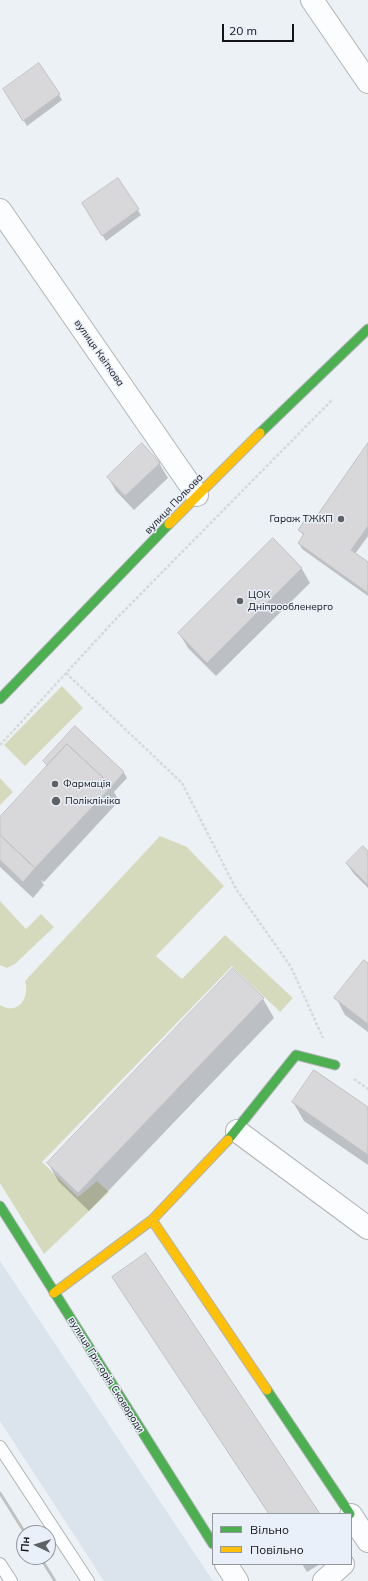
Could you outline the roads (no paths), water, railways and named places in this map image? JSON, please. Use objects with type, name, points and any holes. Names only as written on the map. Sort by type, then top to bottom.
[{"type":"street","points":[[312,0],[368,82]]},
{"type":"street","name":"вулиця Квіткова","points":[[0,210],[197,495]]},
{"type":"street","name":"вулиця Польова","points":[[0,699],[197,495],[368,329]]},
{"type":"street","points":[[54,1293],[152,1220],[237,1131],[296,1055],[334,1065]]},
{"type":"street","points":[[237,1131],[368,1228]]},
{"type":"street","name":"вулиця Григорія Сковороди","points":[[0,1206],[212,1542]]},
{"type":"street","points":[[152,1220],[350,1513]]},
{"type":"street","points":[[352,1517],[368,1542],[352,1556]]},
{"type":"street","points":[[227,1565],[237,1581]]},
{"type":"street","points":[[324,1581],[342,1565]]},
{"type":"lane","points":[[0,1447],[88,1581]]},
{"type":"lane","points":[[0,1564],[11,1581]]},
{"type":"railway","points":[[0,1493],[20,1525]]},
{"type":"railway","points":[[45,1565],[55,1581]]},
{"type":"place","name":"Гараж ТЖКП","points":[[341,519]]},
{"type":"place","name":"ЦОК Дніпрообленерго","points":[[240,601]]},
{"type":"place","name":"Фармація","points":[[55,784]]},
{"type":"place","name":"Поліклініка","points":[[56,801]]}]
